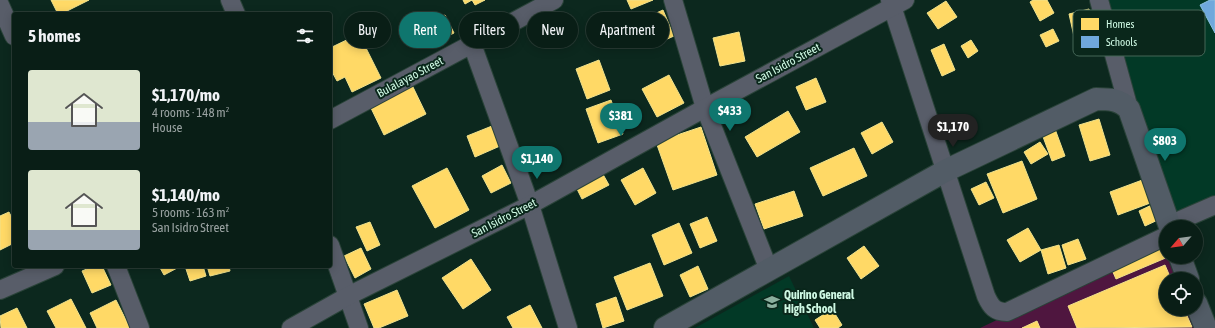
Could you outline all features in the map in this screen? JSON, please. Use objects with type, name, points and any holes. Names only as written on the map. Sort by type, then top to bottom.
[{"type":"main road","points":[[665,328],[945,171],[1096,99],[1112,99],[1124,104],[1129,109],[1165,220]]},
{"type":"main road","points":[[1201,316],[1206,328]]},
{"type":"street","points":[[230,0],[235,12]]},
{"type":"street","name":"Bulalayao Street","points":[[519,19],[554,0]]},
{"type":"street","points":[[673,0],[705,108],[769,270]]},
{"type":"street","points":[[1099,0],[1102,10]]},
{"type":"street","points":[[896,2],[945,171],[986,296],[994,309],[999,312],[1007,312],[1159,234]]},
{"type":"street","name":"San Isidro Street","points":[[290,328],[348,296],[530,205],[896,2]]},
{"type":"street","points":[[0,5],[12,32]]},
{"type":"street","name":"Bulalayao Street","points":[[332,119],[465,48]]},
{"type":"street","points":[[473,48],[530,205],[568,328]]},
{"type":"street","points":[[1114,56],[1129,109]]},
{"type":"street","points":[[1186,220],[1215,205]]},
{"type":"street","points":[[332,251],[359,328]]},
{"type":"street","points":[[0,290],[50,268]]},
{"type":"street","points":[[117,268],[140,328]]},
{"type":"shaded area","points":[[1099,0],[1215,0],[1215,205],[1180,220],[1167,220],[1116,56],[1205,56],[1205,10],[1102,10]]},
{"type":"shaded area","points":[[1159,243],[1159,264],[1182,264],[1185,272],[1159,272],[1159,316],[1201,316],[1209,328],[980,328]]},
{"type":"shaded area","name":"Quirino General High School","points":[[789,276],[814,328],[695,328]]},
{"type":"building: Homes","points":[[51,0],[89,0],[65,12],[57,12]]},
{"type":"building: Homes","points":[[463,0],[472,0],[465,4]]},
{"type":"building: Homes","points":[[472,0],[485,0],[475,5]]},
{"type":"building: Homes","points":[[627,0],[653,0],[631,9]]},
{"type":"building: Homes","points":[[1033,0],[1047,0],[1054,13],[1040,21],[1030,2]]},
{"type":"building: Homes","points":[[946,1],[957,17],[938,29],[927,13]]},
{"type":"building: Homes","points":[[1073,13],[1073,32],[1069,14]]},
{"type":"building: Homes","points":[[669,24],[674,36],[669,38]]},
{"type":"building: Homes","points":[[451,27],[454,33],[451,34]]},
{"type":"building: Homes","points":[[1053,29],[1059,41],[1046,47],[1040,35]]},
{"type":"building: Homes","points":[[739,32],[745,61],[720,66],[713,38]]},
{"type":"building: Homes","points":[[971,40],[978,51],[968,58],[961,46]]},
{"type":"building: Homes","points":[[344,41],[344,48],[366,48],[381,78],[352,92],[345,77],[337,81],[332,72],[332,47]]},
{"type":"building: Homes","points":[[944,44],[955,70],[942,76],[931,50]]},
{"type":"building: Homes","points":[[599,60],[610,90],[587,99],[576,69]]},
{"type":"building: Homes","points":[[669,75],[684,103],[657,117],[642,89]]},
{"type":"building: Homes","points":[[816,78],[826,102],[806,110],[796,87]]},
{"type":"building: Homes","points":[[412,85],[426,114],[384,135],[370,106]]},
{"type":"building: Homes","points":[[611,100],[623,134],[598,143],[586,109]]},
{"type":"building: Homes","points":[[788,111],[800,132],[757,157],[745,137]]},
{"type":"building: Homes","points":[[1099,119],[1110,155],[1090,161],[1079,125]]},
{"type":"building: Homes","points":[[882,122],[893,142],[872,154],[861,133]]},
{"type":"building: Homes","points":[[492,126],[500,146],[475,157],[467,136]]},
{"type":"building: Homes","points":[[701,127],[717,175],[673,190],[656,142]]},
{"type":"building: Homes","points":[[1055,129],[1065,156],[1052,161],[1042,134]]},
{"type":"building: Homes","points":[[1040,142],[1048,154],[1031,164],[1024,152]]},
{"type":"building: Homes","points":[[854,148],[867,176],[823,196],[810,168]]},
{"type":"building: Homes","points":[[1022,161],[1037,199],[1003,213],[987,174]]},
{"type":"building: Homes","points":[[502,165],[511,183],[491,193],[482,176]]},
{"type":"building: Homes","points":[[447,168],[469,210],[435,228],[412,186]]},
{"type":"building: Homes","points":[[643,168],[656,193],[635,205],[621,180]]},
{"type":"building: Homes","points":[[600,169],[609,185],[582,199],[574,183]]},
{"type":"building: Homes","points":[[1145,179],[1153,202],[1118,215],[1110,192]]},
{"type":"building: Homes","points":[[986,182],[994,198],[979,205],[971,189]]},
{"type":"building: Homes","points":[[794,191],[803,216],[764,229],[755,204]]},
{"type":"building: Homes","points":[[1156,203],[1162,218],[1145,226],[1139,211]]},
{"type":"building: Homes","points":[[9,212],[12,218],[12,244],[0,250],[0,216]]},
{"type":"building: Homes","points":[[707,217],[717,241],[700,248],[690,224]]},
{"type":"building: Homes","points":[[370,222],[380,245],[367,251],[356,227]]},
{"type":"building: Homes","points":[[679,223],[692,253],[664,265],[652,235]]},
{"type":"building: Homes","points":[[1028,228],[1041,250],[1020,262],[1007,240]]},
{"type":"building: Homes","points":[[1078,239],[1086,259],[1068,265],[1062,245]]},
{"type":"building: Homes","points":[[1159,242],[1159,261],[1116,279],[1109,263]]},
{"type":"building: Homes","points":[[1059,245],[1066,268],[1048,274],[1041,250]]},
{"type":"building: Homes","points":[[864,246],[879,266],[861,279],[847,258]]},
{"type":"building: Homes","points":[[361,248],[371,269],[355,278],[344,256]]},
{"type":"building: Homes","points":[[471,259],[491,290],[463,309],[442,278]]},
{"type":"building: Homes","points":[[650,263],[663,296],[627,310],[614,277]]},
{"type":"building: Homes","points":[[1165,265],[1168,272],[1159,272],[1159,316],[1187,316],[1192,327],[1077,328],[1068,306]]},
{"type":"building: Homes","points":[[698,266],[708,289],[690,297],[680,275]]},
{"type":"building: Homes","points":[[89,268],[103,268],[111,285],[92,293],[82,271]]},
{"type":"building: Homes","points":[[160,268],[177,268],[164,275]]},
{"type":"building: Homes","points":[[186,268],[204,268],[206,276],[190,281]]},
{"type":"building: Homes","points":[[208,268],[229,268],[230,271],[210,276]]},
{"type":"building: Homes","points":[[397,290],[408,316],[379,328],[374,328],[364,304]]},
{"type":"building: Homes","points":[[616,297],[624,321],[603,328],[596,304]]},
{"type":"building: Homes","points":[[71,299],[86,328],[56,328],[47,311]]},
{"type":"building: Homes","points":[[116,300],[130,328],[97,328],[90,313]]},
{"type":"building: Homes","points":[[530,305],[542,328],[513,328],[507,317]]},
{"type":"building: Homes","points":[[17,308],[27,328],[1,328],[0,316]]},
{"type":"building: Homes","points":[[832,309],[842,325],[838,328],[820,328],[815,320]]},
{"type":"building: Homes","points":[[1037,321],[1040,328],[1022,328]]},
{"type":"building: Schools","points":[[1210,0],[1215,0],[1215,33],[1205,14],[1205,10],[1203,10],[1200,5]]},
{"type":"place","name":"Quirino General High School","points":[[772,302]]}]
